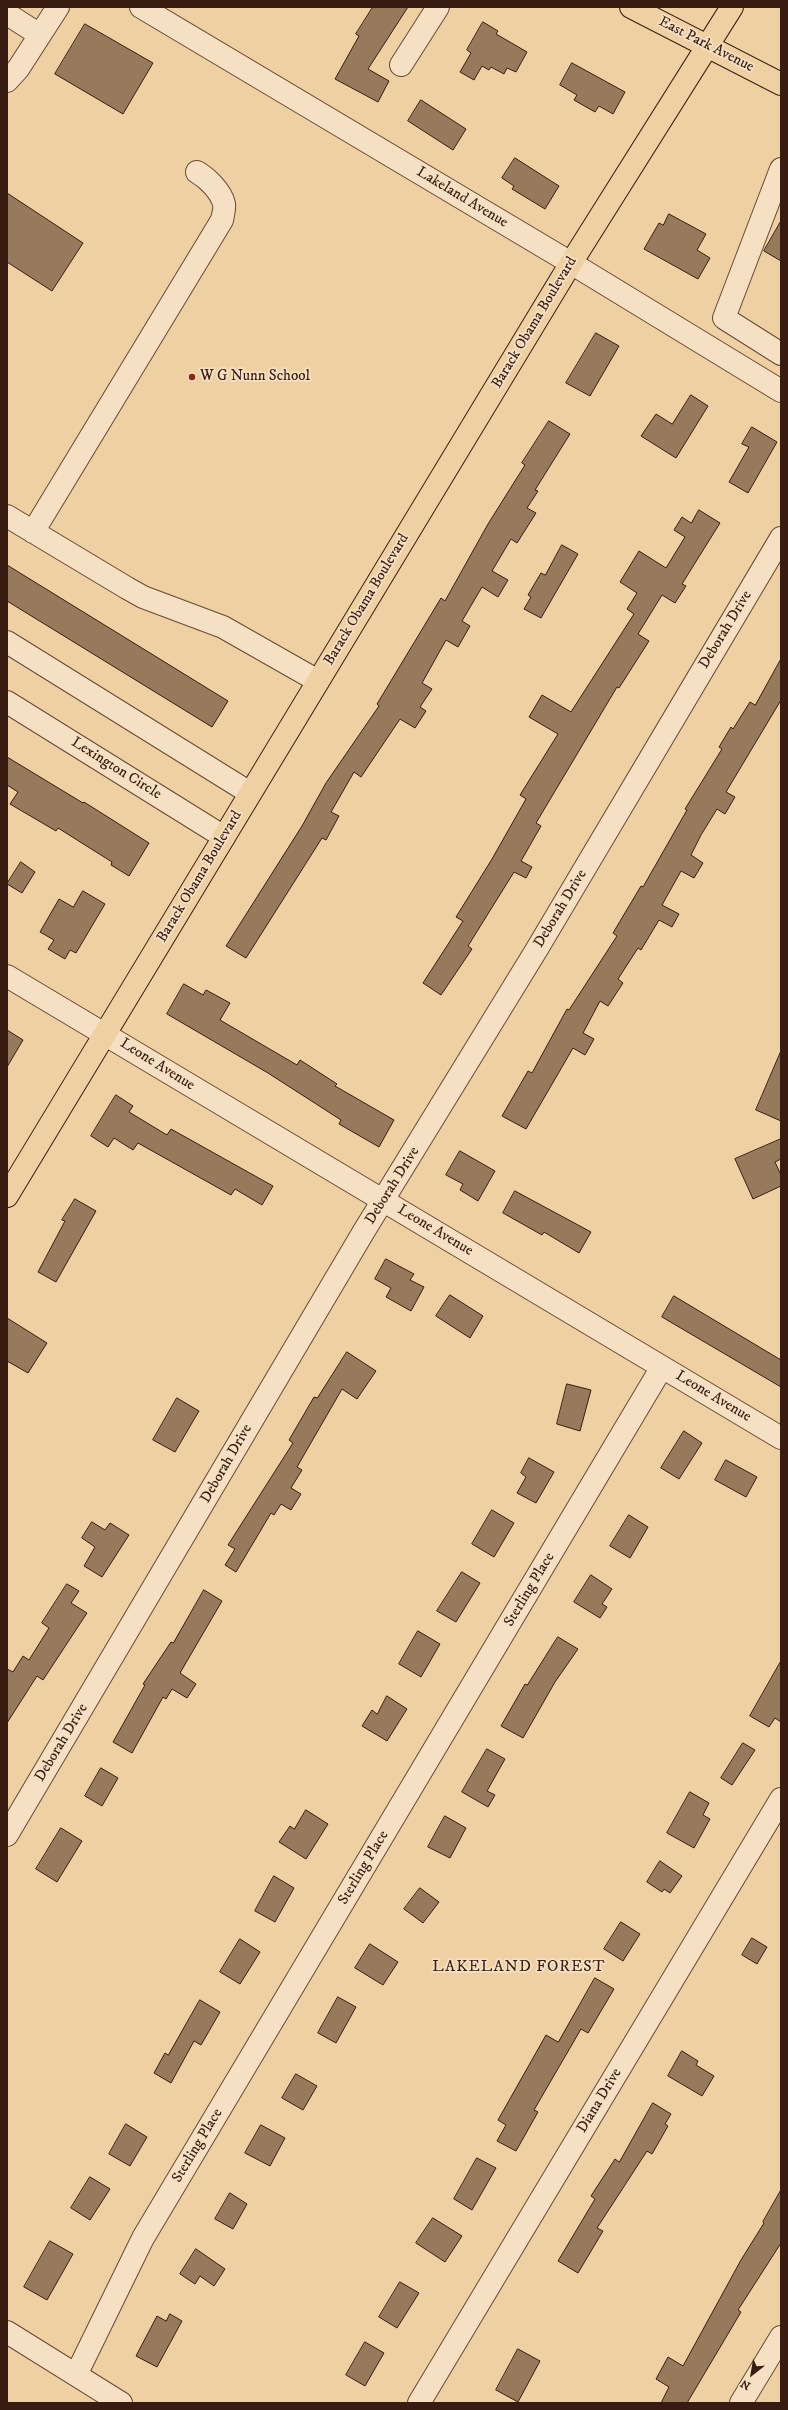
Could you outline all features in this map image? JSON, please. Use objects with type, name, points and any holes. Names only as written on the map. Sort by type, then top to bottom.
[{"type":"main road","name":"East Park Avenue","points":[[631,7],[781,84]]},
{"type":"main road","name":"Barack Obama Boulevard","points":[[7,1196],[571,263],[706,46],[732,7]]},
{"type":"street","points":[[7,81],[18,69],[58,7]]},
{"type":"street","name":"Lakeland Avenue","points":[[141,7],[571,263],[781,391]]},
{"type":"street","points":[[401,65],[438,7]]},
{"type":"street","points":[[7,14],[40,35]]},
{"type":"street","points":[[781,169],[724,318],[781,354]]},
{"type":"street","points":[[34,532],[222,220],[224,204],[216,189],[197,172]]},
{"type":"street","points":[[7,516],[126,588],[143,597],[222,627],[318,682]]},
{"type":"street","name":"Deborah Drive","points":[[7,1835],[383,1200],[533,956],[781,538]]},
{"type":"street","points":[[7,642],[250,793]]},
{"type":"street","name":"Lexington Circle","points":[[7,702],[224,837]]},
{"type":"street","name":"Leone Avenue","points":[[7,976],[106,1033],[192,1087],[781,1438]]},
{"type":"street","name":"Sterling Place","points":[[76,2374],[143,2238],[662,1367]]},
{"type":"street","name":"Diana Drive","points":[[419,2403],[781,1798]]},
{"type":"street","points":[[7,2332],[121,2403]]},
{"type":"street","points":[[741,2403],[781,2337]]},
{"type":"building","points":[[373,7],[408,7],[368,69],[389,81],[378,102],[335,79],[359,36],[356,34]]},
{"type":"building","points":[[483,22],[498,31],[496,34],[527,52],[516,72],[507,68],[504,74],[491,67],[489,70],[482,66],[474,80],[460,72],[471,53],[467,50]]},
{"type":"building","points":[[85,24],[153,63],[123,114],[55,74]]},
{"type":"building","points":[[572,63],[625,92],[613,114],[599,106],[595,112],[574,100],[577,95],[560,85]]},
{"type":"building","points":[[421,100],[466,129],[453,150],[408,121]]},
{"type":"building","points":[[515,158],[559,186],[545,209],[512,189],[514,186],[502,178]]},
{"type":"building","points":[[7,193],[83,243],[52,291],[7,262]]},
{"type":"building","points":[[669,214],[706,234],[697,250],[710,258],[698,279],[644,249],[659,223],[663,225]]},
{"type":"building","points":[[781,221],[781,261],[764,251]]},
{"type":"building","points":[[596,333],[619,346],[590,396],[566,383]]},
{"type":"building","points":[[691,395],[708,406],[676,458],[641,436],[656,414],[672,424]]},
{"type":"building","points":[[549,421],[570,434],[535,490],[538,491],[527,508],[536,513],[517,543],[511,539],[492,571],[508,580],[498,597],[482,587],[462,621],[470,626],[458,647],[446,640],[422,683],[432,689],[420,707],[426,711],[415,728],[400,719],[361,777],[354,772],[331,812],[339,816],[326,840],[322,838],[246,958],[226,946],[302,826],[326,783],[379,706],[377,704],[441,598],[445,601],[488,524],[525,465],[522,463]]},
{"type":"building","points":[[752,427],[777,442],[748,493],[729,482],[749,447],[742,444]]},
{"type":"building","points":[[699,510],[720,523],[682,584],[686,586],[675,603],[662,595],[638,634],[649,641],[619,688],[617,687],[536,823],[541,826],[521,861],[532,867],[526,878],[514,872],[468,946],[472,949],[441,995],[423,983],[463,921],[456,917],[492,859],[526,799],[520,795],[558,734],[529,717],[542,695],[571,712],[634,614],[627,609],[637,593],[620,582],[639,551],[666,568],[685,537],[674,530],[682,517],[691,523]]},
{"type":"building","points":[[562,545],[578,554],[541,618],[524,609],[531,597],[528,595],[541,573],[545,575]]},
{"type":"building","points":[[7,565],[228,701],[212,727],[7,601]]},
{"type":"building","points":[[781,659],[781,700],[726,792],[735,797],[725,814],[717,809],[701,835],[691,855],[703,863],[694,878],[681,871],[662,905],[679,914],[672,927],[659,920],[641,950],[638,948],[618,979],[623,983],[608,1006],[600,1001],[583,1033],[594,1039],[585,1055],[573,1048],[526,1129],[502,1116],[528,1071],[532,1073],[567,1009],[569,1010],[617,936],[613,933],[641,886],[643,887],[687,810],[685,809],[722,749],[719,747],[731,727],[733,729],[750,702],[755,705]]},
{"type":"building","points":[[7,757],[83,803],[84,802],[149,843],[129,876],[111,865],[112,862],[58,828],[56,831],[10,804],[18,792],[7,785]]},
{"type":"building","points":[[21,862],[35,872],[22,893],[7,884]]},
{"type":"building","points":[[83,891],[105,904],[76,953],[70,950],[65,959],[48,949],[54,940],[40,932],[59,899],[73,907]]},
{"type":"building","points":[[184,984],[203,995],[206,990],[230,1003],[220,1020],[297,1065],[300,1060],[337,1084],[335,1086],[394,1120],[379,1147],[339,1124],[341,1120],[268,1073],[167,1014]]},
{"type":"building","points":[[7,1030],[23,1040],[7,1067]]},
{"type":"building","points":[[781,1051],[781,1121],[756,1110]]},
{"type":"building","points":[[116,1095],[133,1106],[129,1112],[167,1135],[171,1129],[273,1186],[262,1205],[235,1189],[231,1195],[138,1143],[133,1150],[114,1138],[108,1147],[91,1136]]},
{"type":"building","points":[[781,1139],[781,1159],[775,1162],[781,1175],[781,1186],[753,1199],[735,1159]]},
{"type":"building","points":[[460,1151],[495,1171],[478,1201],[460,1190],[463,1184],[446,1175]]},
{"type":"building","points":[[515,1191],[591,1232],[579,1253],[544,1232],[542,1235],[503,1213]]},
{"type":"building","points":[[75,1199],[96,1211],[56,1282],[38,1272],[65,1221],[62,1220]]},
{"type":"building","points":[[386,1259],[414,1274],[410,1280],[424,1287],[411,1311],[386,1297],[391,1288],[375,1279]]},
{"type":"building","points":[[450,1295],[483,1316],[470,1338],[436,1316]]},
{"type":"building","points":[[674,1296],[781,1360],[781,1387],[662,1317]]},
{"type":"building","points":[[7,1318],[47,1343],[28,1373],[7,1361]]},
{"type":"building","points":[[347,1352],[376,1371],[357,1399],[342,1389],[297,1467],[302,1470],[291,1488],[301,1494],[291,1510],[281,1504],[274,1515],[271,1513],[236,1572],[225,1565],[235,1549],[228,1545],[293,1443],[289,1440],[314,1397],[317,1398]]},
{"type":"building","points":[[567,1384],[591,1390],[580,1431],[557,1424]]},
{"type":"building","points":[[177,1398],[199,1411],[175,1452],[153,1440]]},
{"type":"building","points":[[684,1431],[702,1443],[679,1479],[661,1468]]},
{"type":"building","points":[[529,1458],[554,1472],[536,1503],[517,1493],[526,1477],[521,1473]]},
{"type":"building","points":[[726,1460],[757,1477],[746,1497],[715,1480]]},
{"type":"building","points":[[492,1510],[514,1523],[494,1557],[472,1544]]},
{"type":"building","points":[[629,1515],[648,1527],[630,1558],[610,1546]]},
{"type":"building","points":[[92,1522],[105,1530],[110,1523],[129,1535],[102,1577],[84,1566],[95,1547],[82,1538]]},
{"type":"building","points":[[462,1572],[480,1583],[456,1622],[437,1611]]},
{"type":"building","points":[[591,1575],[612,1589],[602,1604],[607,1607],[600,1618],[574,1602]]},
{"type":"building","points":[[67,1584],[79,1591],[71,1603],[87,1613],[43,1680],[37,1676],[7,1723],[7,1669],[13,1672],[23,1656],[29,1660],[49,1628],[42,1623]]},
{"type":"building","points":[[204,1590],[222,1601],[180,1673],[196,1684],[187,1698],[172,1689],[166,1699],[163,1697],[132,1753],[113,1742],[145,1685],[143,1684],[171,1642],[173,1643]]},
{"type":"building","points":[[418,1631],[440,1644],[421,1677],[399,1664]]},
{"type":"building","points":[[558,1637],[578,1649],[555,1682],[523,1738],[501,1726],[525,1684],[527,1685]]},
{"type":"building","points":[[781,1661],[781,1722],[775,1718],[769,1727],[750,1716]]},
{"type":"building","points":[[387,1696],[407,1709],[387,1741],[362,1726],[372,1710],[377,1714]]},
{"type":"building","points":[[743,1743],[755,1750],[732,1785],[721,1778]]},
{"type":"building","points":[[487,1749],[505,1759],[487,1791],[495,1795],[488,1807],[462,1792]]},
{"type":"building","points":[[101,1768],[118,1778],[102,1806],[85,1796]]},
{"type":"building","points":[[690,1792],[709,1803],[703,1815],[710,1819],[694,1848],[667,1833]]},
{"type":"building","points":[[306,1810],[328,1824],[306,1859],[279,1842],[290,1826],[294,1829]]},
{"type":"building","points":[[445,1816],[466,1828],[450,1858],[428,1847]]},
{"type":"building","points":[[61,1828],[82,1841],[57,1882],[36,1869]]},
{"type":"building","points":[[660,1861],[682,1876],[670,1893],[664,1889],[662,1892],[647,1882]]},
{"type":"building","points":[[274,1876],[294,1888],[275,1922],[255,1911]]},
{"type":"building","points":[[420,1888],[439,1902],[423,1923],[404,1909]]},
{"type":"building","points":[[621,1922],[640,1934],[623,1961],[604,1949]]},
{"type":"building","points":[[752,1938],[767,1947],[757,1964],[742,1955]]},
{"type":"building","points":[[240,1939],[260,1952],[240,1984],[220,1972]]},
{"type":"building","points":[[370,1944],[398,1962],[383,1985],[355,1968]]},
{"type":"building","points":[[595,1978],[614,1989],[588,2033],[581,2029],[534,2110],[538,2112],[516,2151],[497,2141],[506,2125],[498,2120],[546,2035],[558,2042]]},
{"type":"building","points":[[338,1997],[356,2007],[336,2043],[318,2033]]},
{"type":"building","points":[[200,2000],[220,2012],[201,2045],[194,2041],[171,2083],[154,2073],[165,2053],[168,2055]]},
{"type":"building","points":[[682,2051],[698,2061],[696,2065],[714,2076],[702,2096],[668,2076]]},
{"type":"building","points":[[296,2074],[317,2086],[303,2110],[282,2098]]},
{"type":"building","points":[[653,2103],[671,2114],[665,2124],[668,2126],[652,2154],[647,2151],[597,2228],[603,2231],[578,2273],[558,2261],[595,2199],[591,2196],[615,2159],[619,2162]]},
{"type":"building","points":[[126,2124],[147,2137],[130,2166],[109,2154]]},
{"type":"building","points":[[261,2125],[285,2138],[270,2166],[245,2153]]},
{"type":"building","points":[[477,2158],[496,2168],[472,2210],[454,2199]]},
{"type":"building","points":[[90,2177],[110,2189],[90,2220],[71,2208]]},
{"type":"building","points":[[781,2190],[781,2243],[738,2310],[741,2312],[687,2403],[661,2403],[669,2387],[656,2379],[668,2357],[683,2366],[741,2260],[764,2223],[763,2222]]},
{"type":"building","points":[[230,2193],[247,2204],[233,2229],[215,2219]]},
{"type":"building","points":[[433,2218],[462,2236],[445,2262],[416,2243]]},
{"type":"building","points":[[50,2241],[73,2254],[47,2300],[24,2287]]},
{"type":"building","points":[[196,2249],[225,2269],[214,2286],[200,2276],[195,2284],[180,2274]]},
{"type":"building","points":[[400,2282],[419,2293],[397,2328],[379,2317]]},
{"type":"building","points":[[170,2314],[182,2321],[157,2367],[136,2356],[157,2316],[166,2321]]},
{"type":"building","points":[[365,2342],[384,2353],[365,2386],[346,2375]]},
{"type":"building","points":[[518,2349],[540,2361],[518,2402],[496,2390]]},
{"type":"place","name":"W G Nunn School","points":[[192,377]]},
{"type":"district","name":"LAKELAND FOREST","points":[[519,1968]]}]
